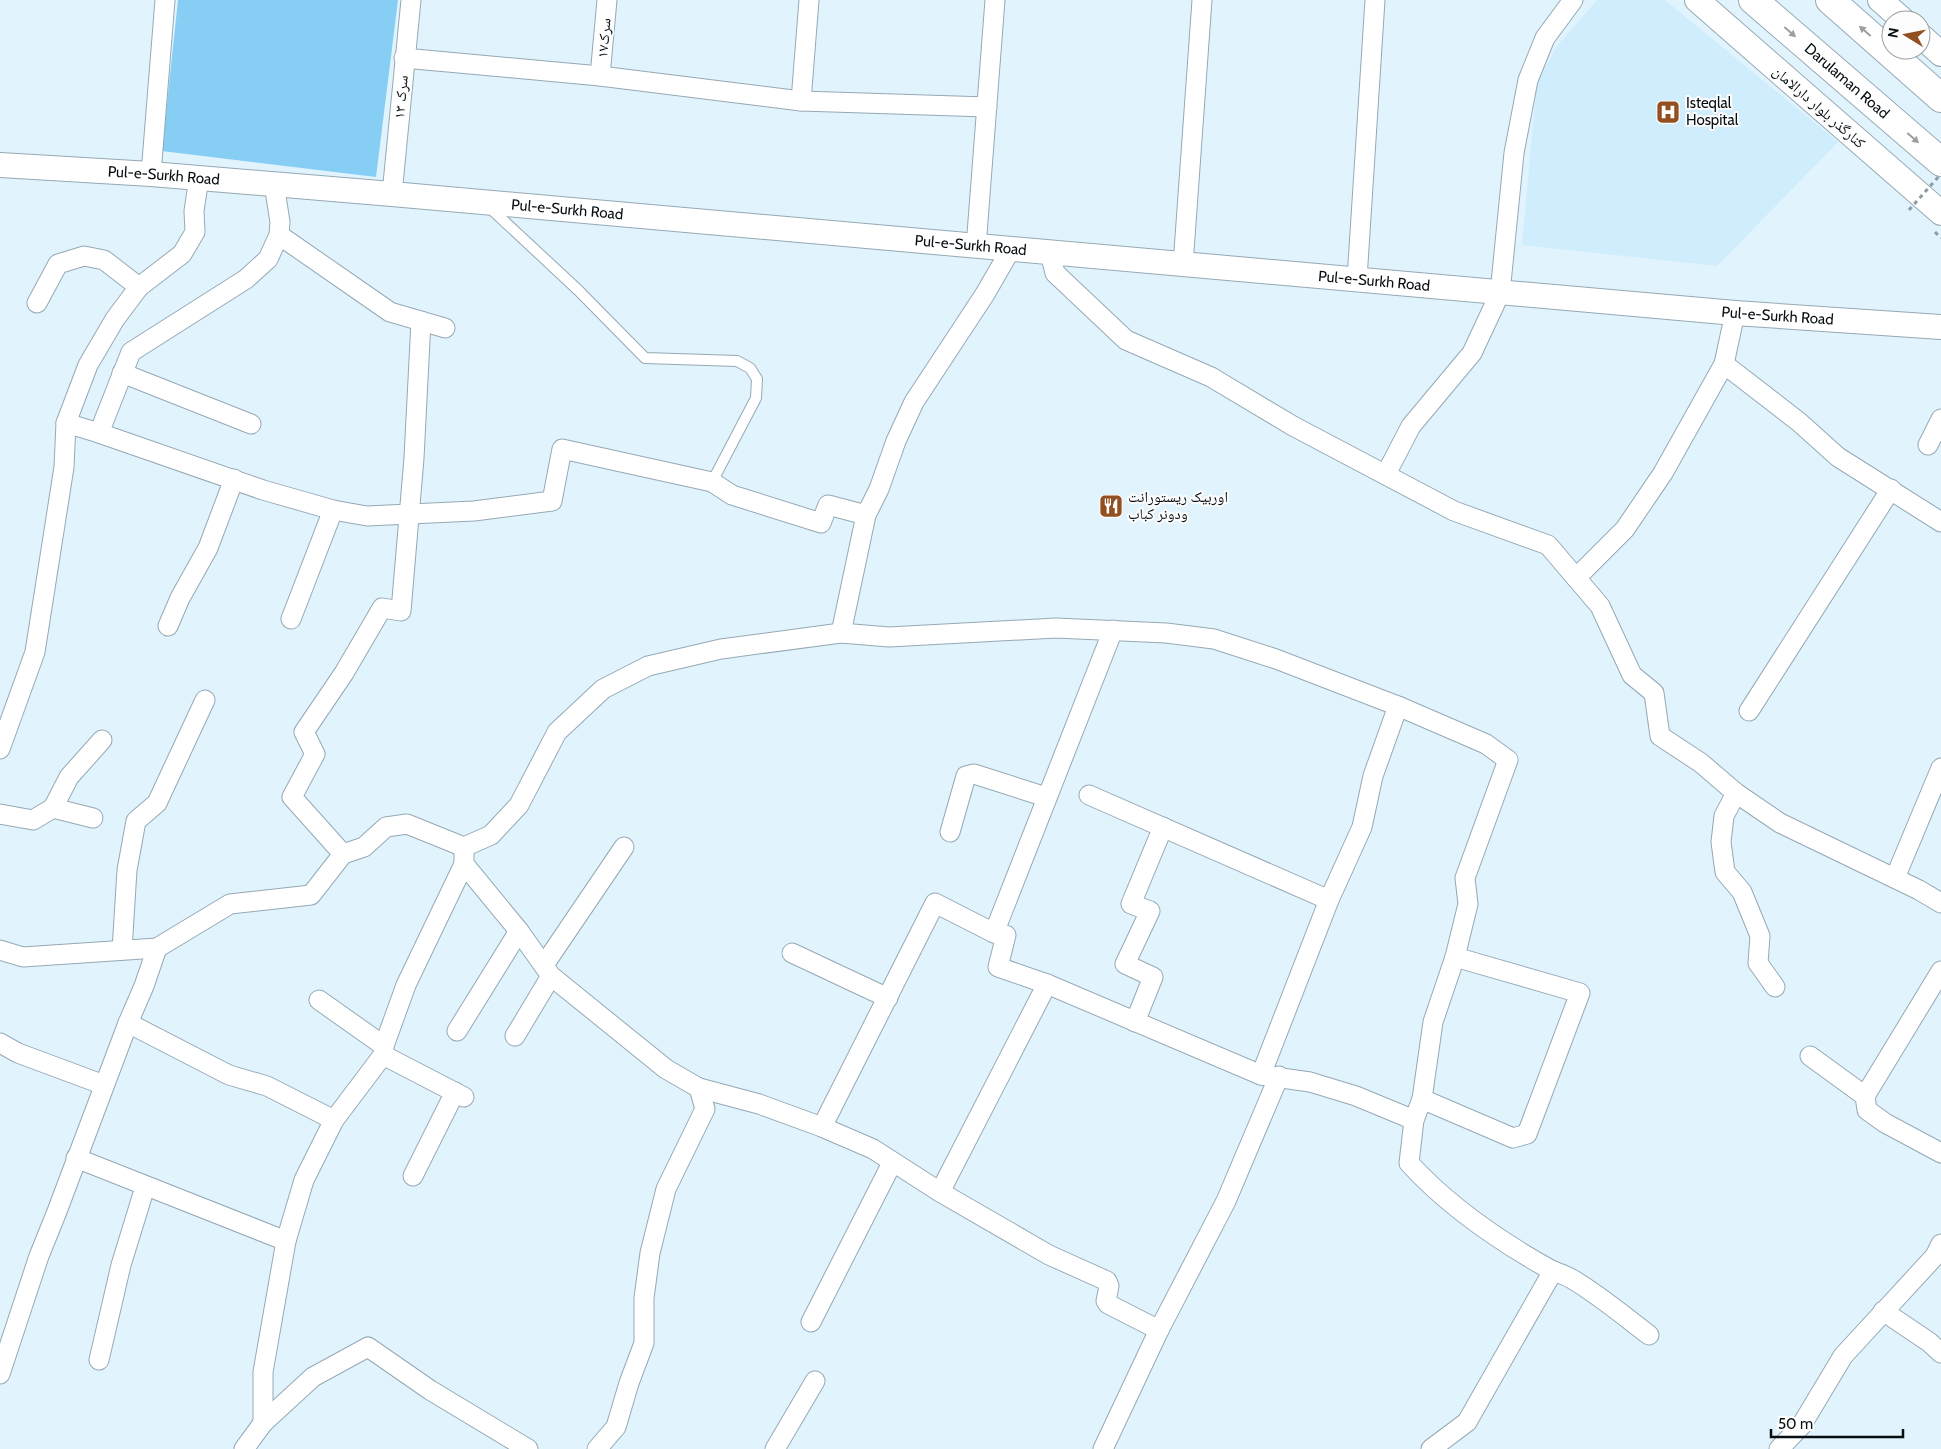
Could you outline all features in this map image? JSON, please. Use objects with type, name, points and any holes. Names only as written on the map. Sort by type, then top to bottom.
[{"type":"main road","name":"Darulaman Road","points":[[1753,0],[1941,162]]},
{"type":"main road","points":[[1830,0],[1941,98]]},
{"type":"street","points":[[151,174],[165,0]]},
{"type":"street","name":"سرک ۱۳","points":[[392,194],[410,0]]},
{"type":"street","name":"سرک۱۷","points":[[600,76],[607,0]]},
{"type":"street","points":[[801,101],[809,0]]},
{"type":"street","points":[[976,247],[995,0]]},
{"type":"street","points":[[1183,265],[1202,0]]},
{"type":"street","points":[[1357,279],[1375,0]]},
{"type":"street","points":[[1386,474],[1411,426],[1472,353],[1500,293],[1514,153],[1528,80],[1545,38],[1573,0]]},
{"type":"street","name":"کنارگذر بلوار دارالامان","points":[[1697,0],[1941,213]]},
{"type":"street","points":[[1880,0],[1891,10]]},
{"type":"street","points":[[1931,45],[1941,54]]},
{"type":"street","points":[[404,58],[600,76],[801,101],[987,107]]},
{"type":"street","name":"Pul-e-Surkh Road","points":[[0,164],[151,174],[392,194],[1735,314],[1941,327]]},
{"type":"street","points":[[0,748],[35,652],[64,467],[66,423],[88,365],[115,319],[139,287],[182,254],[194,232],[194,211],[199,178]]},
{"type":"street","points":[[100,433],[131,352],[246,279],[268,258],[279,235],[280,222],[274,184]]},
{"type":"street","points":[[279,235],[390,312],[445,328]]},
{"type":"street","points":[[841,633],[866,515],[879,489],[896,441],[914,402],[985,294],[1011,249]]},
{"type":"street","points":[[1050,253],[1055,274],[1126,340],[1211,377],[1293,426],[1454,511],[1548,545],[1600,606],[1632,675],[1654,694],[1660,736],[1701,763],[1736,793],[1780,823],[1895,878],[1941,903]]},
{"type":"street","points":[[37,303],[58,264],[84,256],[104,260],[139,287]]},
{"type":"street","points":[[1576,578],[1625,529],[1663,473],[1724,364],[1735,314]]},
{"type":"street","points":[[343,854],[292,797],[315,754],[304,732],[344,674],[382,608],[400,611],[409,516],[420,321]]},
{"type":"street","points":[[1724,364],[1799,422],[1838,457],[1941,522]]},
{"type":"street","points":[[122,373],[251,424]]},
{"type":"street","points":[[1928,445],[1941,418]]},
{"type":"street","points":[[66,423],[263,490],[333,510],[367,516],[409,516],[509,508],[552,501],[562,449],[712,482],[732,495],[821,523],[828,505],[866,515]]},
{"type":"street","points":[[168,626],[180,598],[208,548],[234,479]]},
{"type":"street","points":[[1749,711],[1891,489]]},
{"type":"street","points":[[292,620],[333,510]]},
{"type":"street","points":[[263,1424],[263,1372],[286,1241],[304,1180],[334,1120],[384,1050],[406,985],[464,855],[491,835],[519,805],[557,732],[603,689],[648,666],[721,649],[841,633],[889,637],[1056,628],[1166,633],[1214,639],[1276,659],[1398,706],[1486,744],[1508,760],[1465,878],[1468,904],[1455,957],[1433,1022],[1422,1099],[1414,1120],[1409,1163],[1429,1185],[1461,1212],[1507,1244],[1553,1271],[1571,1279],[1649,1335]]},
{"type":"street","points":[[994,933],[1113,630]]},
{"type":"street","points":[[122,950],[127,870],[136,822],[157,803],[205,700]]},
{"type":"street","points":[[1103,1449],[1159,1330],[1226,1202],[1329,900],[1362,827],[1373,776],[1398,706]]},
{"type":"street","points":[[0,814],[33,820],[53,808],[69,777],[102,740]]},
{"type":"street","points":[[1895,878],[1941,768]]},
{"type":"street","points":[[950,832],[966,776],[969,774],[1046,797]]},
{"type":"street","points":[[1736,793],[1724,816],[1721,842],[1725,872],[1742,892],[1760,936],[1758,963],[1775,987]]},
{"type":"street","points":[[1089,795],[1329,900]]},
{"type":"street","points":[[53,808],[93,818]]},
{"type":"street","points":[[0,950],[23,957],[157,948],[230,904],[311,895],[343,854],[364,847],[386,827],[407,824],[464,855],[547,970],[666,1069],[699,1088],[759,1104],[822,1127],[873,1149],[892,1163],[940,1192],[1049,1254],[1107,1281],[1109,1286],[1106,1301],[1108,1304],[1159,1330]]},
{"type":"street","points":[[1135,1022],[1153,977],[1125,964],[1150,911],[1130,904],[1163,827]]},
{"type":"street","points":[[515,1036],[547,970],[624,847]]},
{"type":"street","points":[[822,1127],[935,904],[994,933],[1006,935],[998,967],[1047,984],[1135,1022],[1270,1075],[1310,1082],[1356,1096],[1414,1120]]},
{"type":"street","points":[[457,1031],[519,931]]},
{"type":"street","points":[[0,1374],[39,1256],[157,948]]},
{"type":"street","points":[[792,953],[888,998]]},
{"type":"street","points":[[1422,1099],[1514,1138],[1527,1134],[1580,993],[1455,957]]},
{"type":"street","points":[[1941,971],[1865,1096],[1867,1110],[1885,1123],[1941,1153]]},
{"type":"street","points":[[940,1192],[1047,984]]},
{"type":"street","points":[[319,1000],[384,1050],[459,1094],[413,1176]]},
{"type":"street","points":[[128,1023],[228,1075],[267,1086],[334,1120]]},
{"type":"street","points":[[0,1042],[18,1053],[104,1085]]},
{"type":"street","points":[[1810,1056],[1865,1096]]},
{"type":"street","points":[[597,1449],[616,1427],[629,1383],[644,1343],[644,1298],[650,1253],[666,1189],[706,1109],[699,1088]]},
{"type":"street","points":[[76,1158],[145,1187],[286,1241]]},
{"type":"street","points":[[811,1322],[892,1163]]},
{"type":"street","points":[[99,1360],[121,1265],[145,1187]]},
{"type":"street","points":[[1779,1449],[1801,1426],[1843,1356],[1882,1311],[1936,1256],[1941,1244]]},
{"type":"street","points":[[1431,1449],[1467,1422],[1553,1271]]},
{"type":"street","points":[[1882,1311],[1929,1342],[1941,1353]]},
{"type":"street","points":[[244,1449],[263,1424],[313,1377],[368,1347],[430,1390],[528,1449]]},
{"type":"street","points":[[775,1449],[815,1381]]},
{"type":"lane","points":[[484,203],[578,290],[645,358],[737,361],[750,368],[757,379],[756,398],[712,482]]},
{"type":"path","points":[[1909,210],[1941,174]]},
{"type":"shaded area","points":[[178,0],[398,0],[376,177],[162,151]]},
{"type":"shaded area","name":"Isteqlal Hospital","points":[[1597,0],[1665,0],[1838,142],[1717,266],[1522,245],[1537,81],[1557,46]]},
{"type":"place","name":"Isteqlal Hospital","points":[[1668,112]]},
{"type":"place","name":"اوربیک ریستورانت ودونر کباب","points":[[1111,506]]}]
